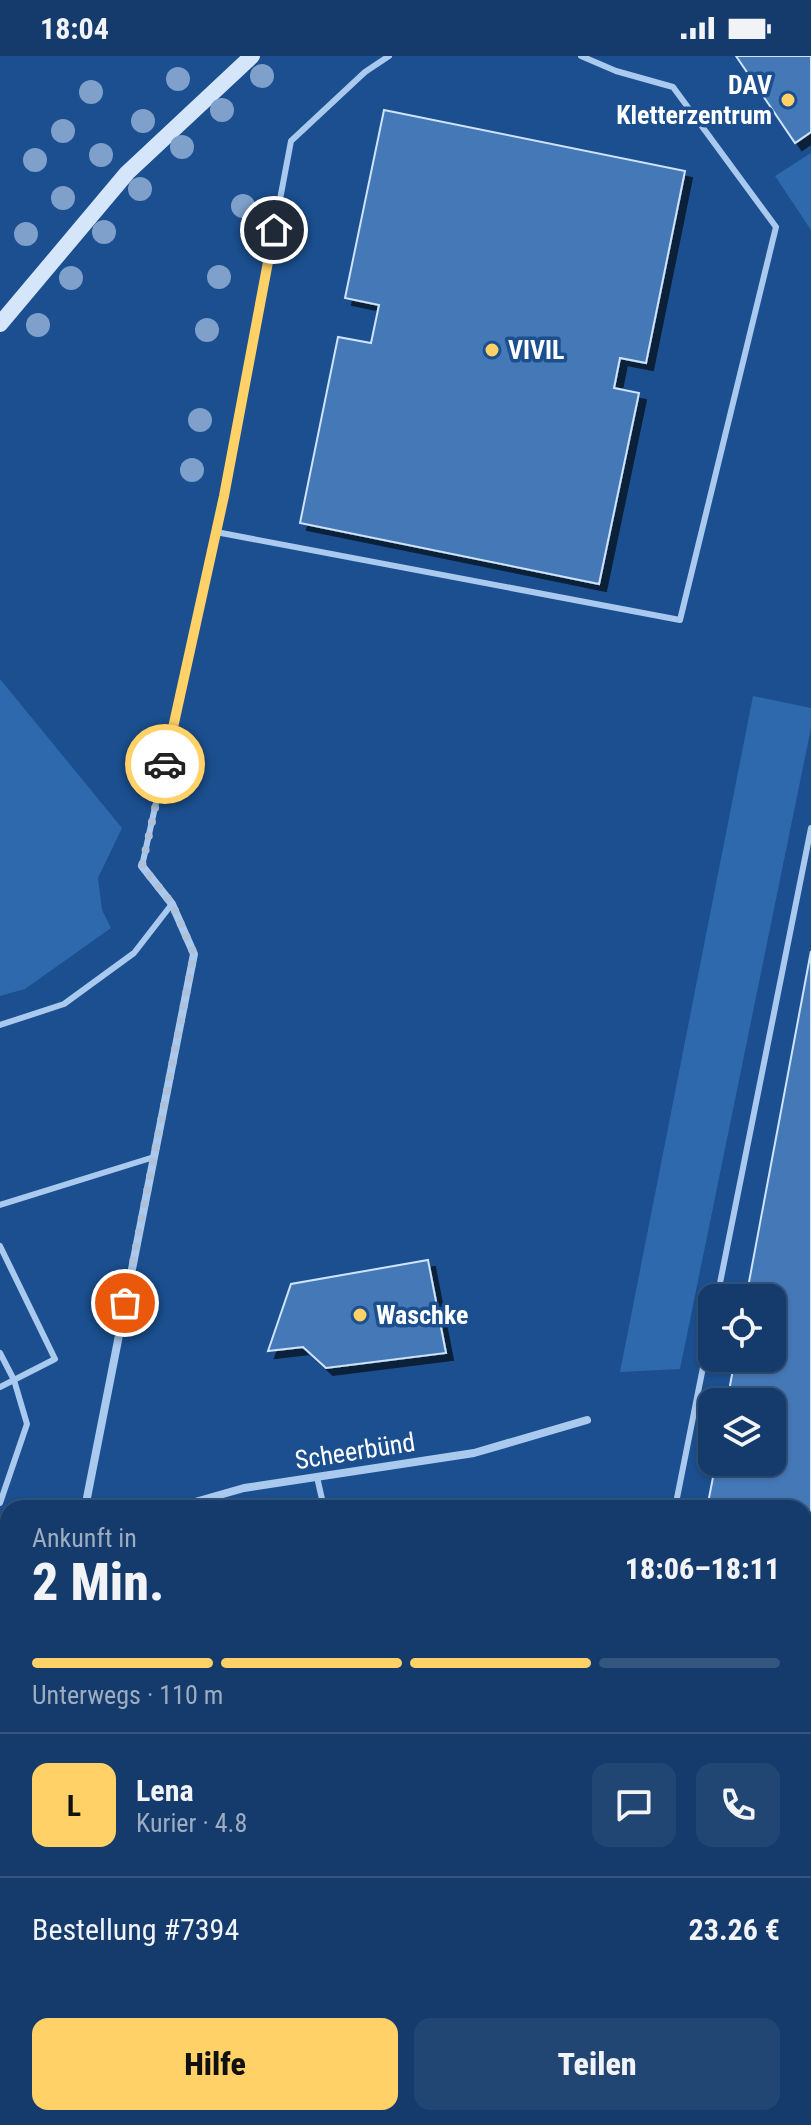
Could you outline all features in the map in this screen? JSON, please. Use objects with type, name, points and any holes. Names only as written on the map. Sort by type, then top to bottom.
[{"type":"street","points":[[0,324],[127,173],[252,56]]},
{"type":"street","points":[[87,1500],[194,954],[172,904],[142,866]]},
{"type":"street","name":"Scheerbünd","points":[[202,1500],[244,1488],[474,1453],[587,1420]]},
{"type":"lane","points":[[142,866],[216,532],[291,141],[365,72],[389,56]]},
{"type":"lane","points":[[216,532],[680,620],[776,227],[673,87],[616,71],[581,56]]},
{"type":"lane","points":[[720,1284],[811,828]]},
{"type":"lane","points":[[0,1025],[64,1004],[134,953],[172,904]]},
{"type":"lane","points":[[0,1205],[154,1157]]},
{"type":"lane","points":[[0,1246],[55,1359],[0,1387]]},
{"type":"lane","points":[[0,1353],[14,1380],[27,1424],[1,1500]]},
{"type":"lane","points":[[677,1500],[702,1372]]},
{"type":"lane","points":[[317,1477],[322,1500]]},
{"type":"shaded area","points":[[811,153],[811,230],[775,176]]},
{"type":"shaded area","points":[[0,679],[122,828],[98,878],[102,910],[111,928],[25,989],[0,996]]},
{"type":"shaded area","points":[[753,696],[811,708],[811,728],[680,1369],[620,1372]]},
{"type":"building","name":"DAV Kletterzentrum","points":[[736,56],[811,56],[811,132],[795,143]]},
{"type":"building","name":"VIVIL","points":[[384,110],[685,171],[646,363],[620,358],[614,388],[639,393],[599,584],[300,523],[338,337],[371,343],[379,305],[345,298]]},
{"type":"building","points":[[811,951],[811,1500],[709,1500],[713,1476],[786,1476],[786,1388],[730,1388],[732,1372],[786,1372],[786,1284],[749,1284]]},
{"type":"building","name":"Waschke","points":[[428,1260],[446,1353],[326,1368],[303,1347],[268,1351],[291,1284]]},
{"type":"way so far","points":[[125,1303],[194,954],[172,904],[142,866],[165,764]]},
{"type":"place","name":"DAV Kletterzentrum","points":[[788,100]]},
{"type":"place","name":"VIVIL","points":[[492,350]]},
{"type":"place","name":"Waschke","points":[[360,1315]]},
{"type":"route","points":[[165,764],[224,496],[274,230]]}]
